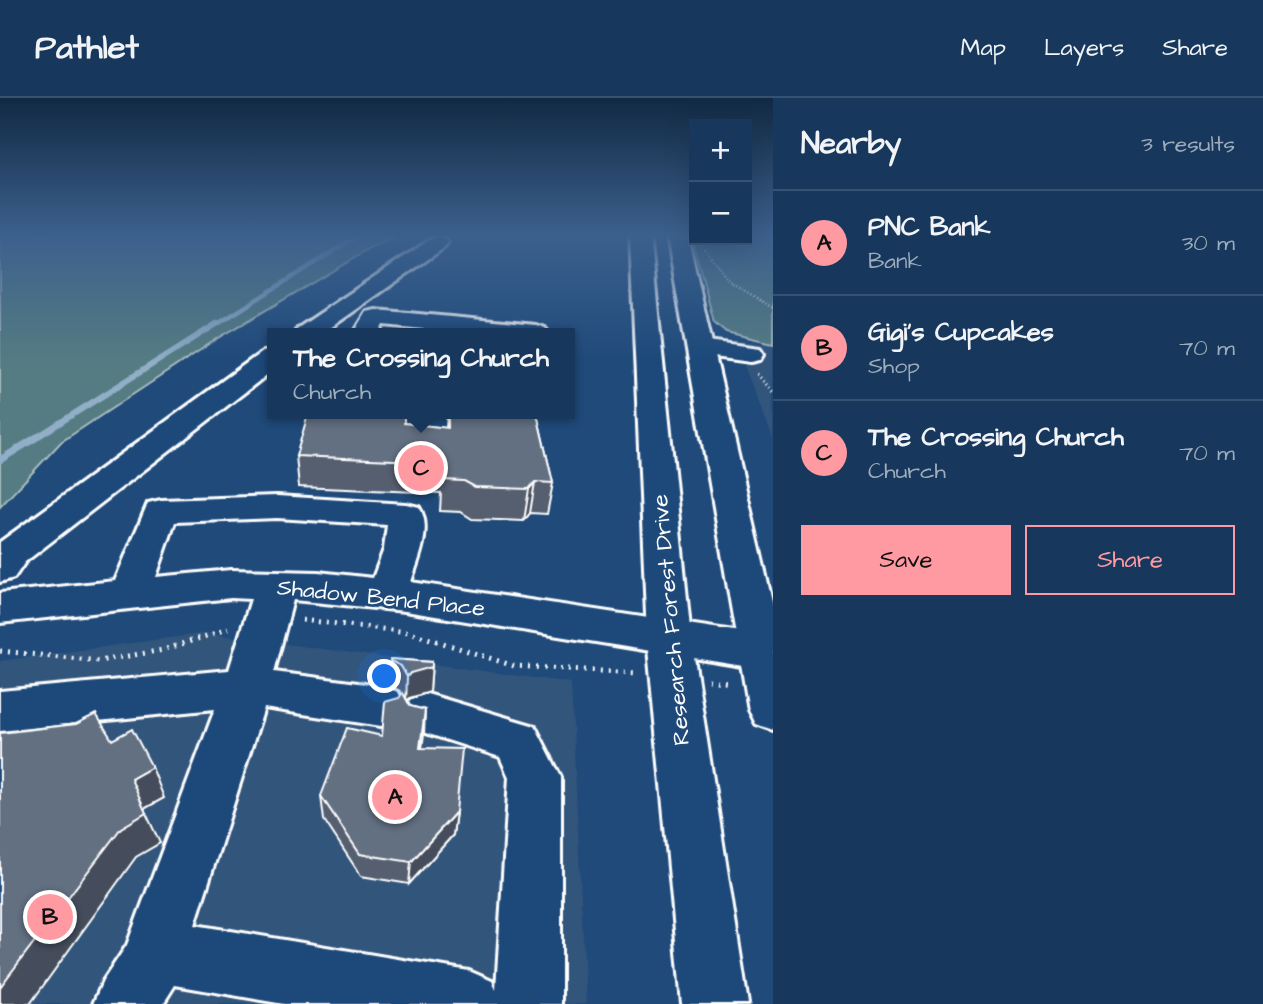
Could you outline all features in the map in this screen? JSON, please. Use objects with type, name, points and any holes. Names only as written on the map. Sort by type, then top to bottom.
[{"type":"main road","points":[[314,328],[388,277]]},
{"type":"main road","name":"Research Forest Drive","points":[[643,277],[672,656],[715,1004]]},
{"type":"main road","points":[[693,277],[700,348],[769,676]]},
{"type":"main road","points":[[370,328],[376,317],[486,328]]},
{"type":"main road","points":[[700,348],[753,363]]},
{"type":"main road","points":[[0,568],[11,553],[266,367]]},
{"type":"main road","points":[[130,594],[161,511],[277,507],[406,515],[403,549],[387,594]]},
{"type":"main road","name":"Shadow Bend Place","points":[[0,608],[231,584],[271,601],[318,586],[387,594],[769,676]]},
{"type":"main road","points":[[127,1004],[151,965],[247,687],[271,601]]},
{"type":"main road","points":[[0,711],[247,687],[404,710],[516,741],[536,777],[528,1004]]},
{"type":"main road","points":[[156,950],[469,1004]]},
{"type":"path","points":[[726,277],[734,286],[773,308]]},
{"type":"path","points":[[753,363],[773,392]]},
{"type":"path","points":[[0,652],[99,661],[163,650],[271,601],[409,632],[514,666],[672,656],[769,676]]},
{"type":"shaded area","points":[[734,340],[773,345],[773,439]]},
{"type":"shaded area","points":[[206,633],[571,683],[586,1004],[0,1004],[0,661]]},
{"type":"green space","points":[[0,277],[322,277],[217,339],[61,442],[0,507]]},
{"type":"green space","points":[[702,277],[773,277],[773,343],[726,332],[714,322]]},
{"type":"building","points":[[307,419],[404,419],[404,423],[448,428],[448,419],[538,419],[553,483],[535,482],[529,489],[475,487],[464,481],[442,480],[443,462],[296,456]]},
{"type":"building","points":[[390,659],[432,662],[432,667],[410,673],[407,677],[401,666]]},
{"type":"building","points":[[403,693],[410,706],[425,710],[420,748],[462,749],[456,812],[411,862],[360,854],[321,796],[347,728],[382,736],[385,702],[399,698]]},
{"type":"building","points":[[96,714],[112,740],[132,729],[152,767],[131,779],[146,813],[121,828],[0,987],[0,733],[76,724]]},
{"type":"waterway","points":[[216,325],[292,277]]},
{"type":"waterway","points":[[34,439],[218,323]]},
{"type":"waterway","points":[[0,460],[37,437]]},
{"type":"place","name":"The Crossing Church","points":[[421,468]]},
{"type":"place","name":"PNC Bank","points":[[395,797]]},
{"type":"place","name":"Gigi's Cupcakes","points":[[50,917]]}]
